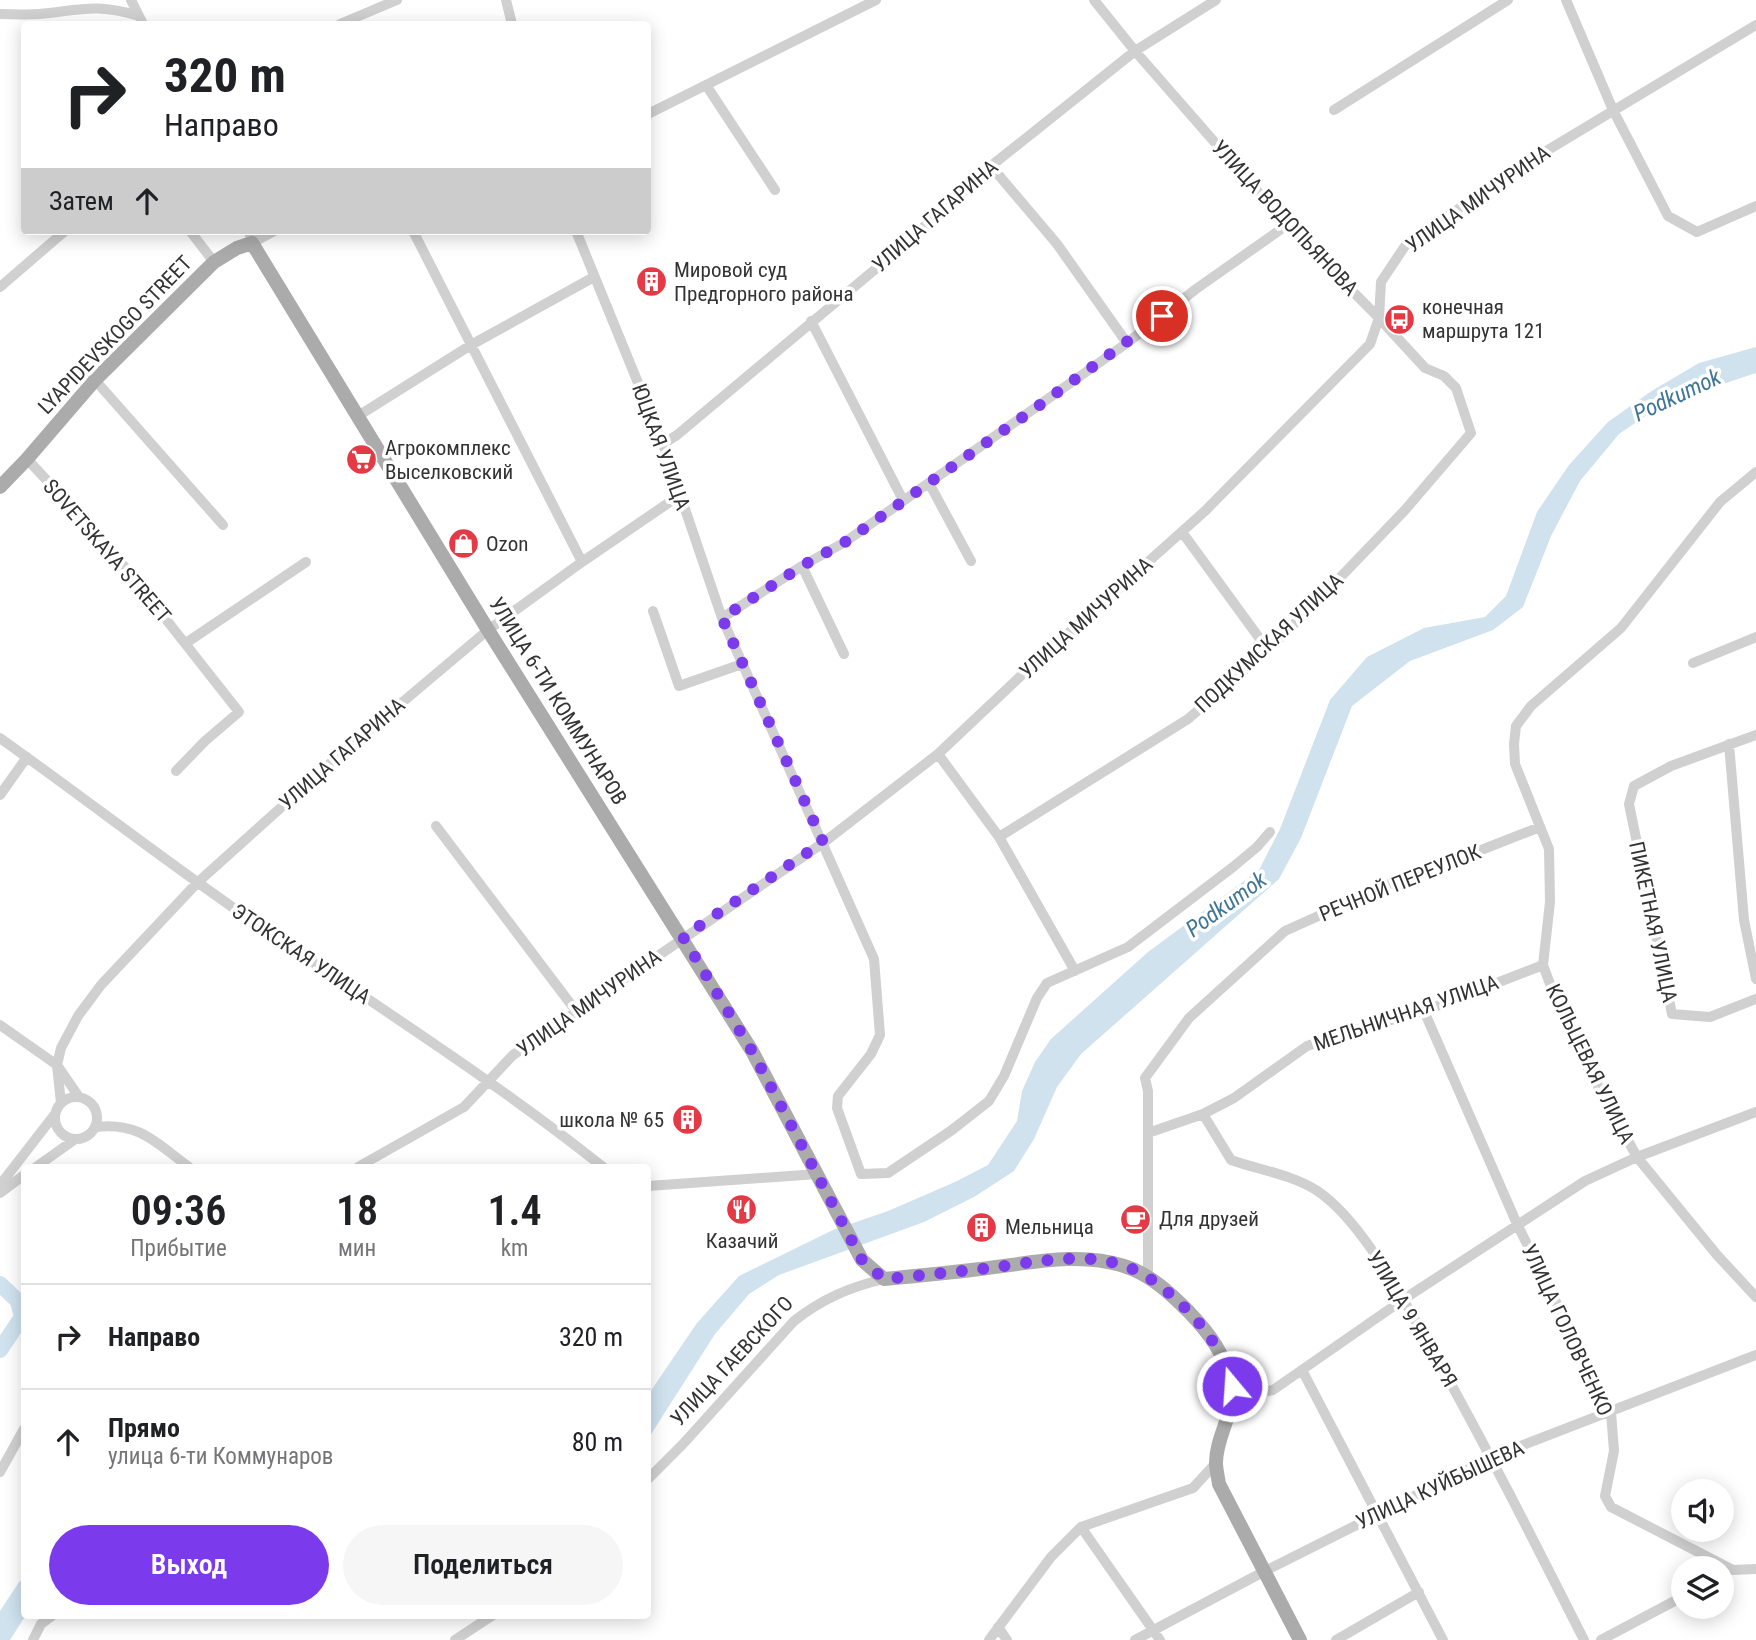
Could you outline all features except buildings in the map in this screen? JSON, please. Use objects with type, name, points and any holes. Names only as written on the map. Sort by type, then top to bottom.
[{"type":"main road","name":"LYAPIDEVSKOGO STREET","points":[[0,487],[27,460],[95,380],[214,262],[251,237]]},
{"type":"main road","name":"УЛИЦА 6-ТИ КОММУНАРОВ","points":[[251,237],[488,630],[683,937],[752,1051],[862,1260],[884,1279]]},
{"type":"main road","name":"УЛИЦА ГАЕВСКОГО","points":[[884,1279],[1068,1259],[1103,1261],[1125,1266],[1148,1277],[1171,1294],[1210,1335],[1224,1359],[1232,1386],[1231,1407],[1220,1438],[1216,1463],[1219,1484],[1300,1640]]},
{"type":"street","points":[[131,0],[141,20]]},
{"type":"street","points":[[347,21],[397,0]]},
{"type":"street","points":[[506,0],[511,21]]},
{"type":"street","points":[[651,112],[876,0]]},
{"type":"street","name":"УЛИЦА ВОДОПЬЯНОВА","points":[[1094,0],[1287,225],[1425,368],[1444,376],[1456,388],[1471,433]]},
{"type":"street","name":"УЛИЦА ГАГАРИНА","points":[[663,444],[897,251],[990,166],[1135,51],[1216,0]]},
{"type":"street","points":[[1335,110],[1508,0]]},
{"type":"street","points":[[1566,0],[1613,110],[1668,216],[1697,232],[1756,206]]},
{"type":"street","points":[[0,14],[38,14],[86,7],[115,9],[141,20]]},
{"type":"street","name":"УЛИЦА МИЧУРИНА","points":[[363,1164],[464,1107],[513,1055],[823,842],[938,754],[1036,662],[1215,502],[1370,344],[1379,318],[1381,282],[1405,246],[1513,172],[1756,26]]},
{"type":"street","points":[[706,85],[775,190]]},
{"type":"street","points":[[990,166],[1057,244],[1127,343]]},
{"type":"street","points":[[722,618],[802,566],[845,542],[1127,343],[1196,289],[1287,225]]},
{"type":"street","points":[[0,287],[60,235]]},
{"type":"street","points":[[193,235],[214,262]]},
{"type":"street","points":[[416,235],[582,562]]},
{"type":"street","name":"ЮЦКАЯ УЛИЦА","points":[[578,235],[663,444],[722,618],[874,960],[880,1035],[871,1054],[838,1096],[837,1108],[861,1174],[888,1173],[953,1130],[989,1101],[1004,1076],[1046,983],[1075,971]]},
{"type":"street","points":[[358,416],[471,345],[594,277]]},
{"type":"street","points":[[811,321],[903,500]]},
{"type":"street","points":[[95,380],[223,524]]},
{"type":"street","name":"ПОДКУМСКАЯ УЛИЦА","points":[[999,836],[1188,719],[1268,650],[1405,510],[1471,433]]},
{"type":"street","name":"SOVETSKAYA STREET","points":[[27,460],[109,547],[239,712],[176,771]]},
{"type":"street","name":"КОЛЬЦЕВАЯ УЛИЦА","points":[[1756,472],[1720,502],[1621,628],[1531,706],[1516,726],[1515,764],[1549,849],[1550,902],[1543,965],[1557,1003],[1587,1066],[1637,1157],[1717,1255],[1756,1297]]},
{"type":"street","points":[[929,483],[971,561]]},
{"type":"street","name":"УЛИЦА ГАГАРИНА","points":[[61,1103],[57,1065],[61,1048],[78,1016],[101,985],[197,883],[335,759],[488,630],[680,495]]},
{"type":"street","points":[[1182,532],[1268,650]]},
{"type":"street","name":"SOVETSKAYA STREET","points":[[186,643],[306,562]]},
{"type":"street","points":[[802,566],[844,654]]},
{"type":"street","points":[[653,611],[679,686],[743,664]]},
{"type":"street","points":[[1693,663],[1756,637]]},
{"type":"street","points":[[1756,735],[1729,744],[1756,979]]},
{"type":"street","name":"ЭТОКСКАЯ УЛИЦА","points":[[0,738],[197,883],[488,1080],[599,1164]]},
{"type":"street","name":"ПИКЕТНАЯ УЛИЦА","points":[[1729,744],[1671,766],[1634,786],[1629,804],[1672,1014],[1710,1017],[1756,999]]},
{"type":"street","points":[[938,754],[999,836],[1075,971],[1128,947],[1233,867],[1270,832]]},
{"type":"street","points":[[0,795],[27,757]]},
{"type":"street","points":[[436,826],[576,1011]]},
{"type":"street","name":"РЕЧНОЙ ПЕРЕУЛОК","points":[[1148,1277],[1148,1091],[1145,1078],[1189,1018],[1285,931],[1418,870],[1466,856],[1540,827]]},
{"type":"street","name":"МЕЛЬНИЧНАЯ УЛИЦА","points":[[1203,1114],[1234,1098],[1307,1046],[1424,1011],[1543,965]]},
{"type":"street","name":"УЛИЦА ГОЛОВЧЕНКО","points":[[1424,1011],[1517,1224],[1611,1412],[1614,1451],[1605,1496],[1611,1507],[1706,1556]]},
{"type":"street","points":[[0,1025],[57,1065],[79,1097]]},
{"type":"street","points":[[0,1185],[61,1103],[69,1098],[88,1100],[98,1117],[91,1134],[74,1140],[40,1164]]},
{"type":"street","points":[[1232,1386],[1250,1395],[1273,1390],[1404,1299],[1585,1181],[1637,1157],[1756,1112]]},
{"type":"street","points":[[55,1114],[59,1131],[74,1140]]},
{"type":"street","points":[[1148,1133],[1203,1114]]},
{"type":"street","name":"УЛИЦА 9 ЯНВАРЯ","points":[[1203,1114],[1231,1160],[1292,1178],[1316,1190],[1341,1211],[1404,1299],[1492,1457],[1584,1640]]},
{"type":"street","points":[[96,1127],[126,1126],[139,1131],[185,1164]]},
{"type":"street","points":[[652,1186],[817,1174]]},
{"type":"street","points":[[0,1193],[21,1177]]},
{"type":"street","name":"УЛИЦА ГАЕВСКОГО","points":[[651,1476],[684,1444],[794,1321],[814,1305],[838,1293],[884,1279]]},
{"type":"street","name":"УЛИЦА КУЙБЫШЕВА","points":[[1135,1640],[1378,1513],[1492,1457],[1756,1355]]},
{"type":"street","points":[[1302,1370],[1443,1640]]},
{"type":"street","points":[[0,1472],[21,1434]]},
{"type":"street","points":[[989,1640],[1051,1557],[1081,1527],[1194,1488],[1216,1463]]},
{"type":"street","points":[[1081,1527],[1160,1640]]},
{"type":"street","name":"УЛИЦА ГОЛОВЧЕНКО","points":[[1734,1570],[1756,1569]]},
{"type":"street","points":[[1335,1640],[1419,1591]]},
{"type":"street","points":[[1601,1640],[1671,1603]]},
{"type":"street","points":[[33,1640],[41,1624],[48,1619]]},
{"type":"street","points":[[455,1640],[487,1619]]},
{"type":"street","points":[[998,1627],[1007,1640]]},
{"type":"water","name":"Podkumok","points":[[1756,347],[1756,373],[1663,404],[1619,434],[1580,481],[1551,536],[1523,607],[1493,630],[1410,661],[1352,706],[1301,838],[1279,879],[1081,1054],[1057,1087],[1034,1139],[1014,1171],[974,1197],[924,1222],[779,1275],[749,1294],[715,1334],[651,1434],[651,1391],[697,1323],[739,1276],[833,1230],[888,1211],[988,1165],[1017,1121],[1022,1091],[1035,1062],[1051,1039],[1148,952],[1259,870],[1280,829],[1330,700],[1367,657],[1424,628],[1485,617],[1506,596],[1537,512],[1569,465],[1608,422],[1650,392],[1699,363]]},
{"type":"water","points":[[21,1581],[21,1619],[23,1619],[10,1640],[0,1640],[0,1611]]},
{"type":"waterway","points":[[0,1284],[18,1301],[21,1313]]},
{"type":"waterway","points":[[0,1350],[21,1318]]},
{"type":"place","name":"Мировой суд Предгорного района","points":[[651,282]]},
{"type":"place","name":"конечная маршрута 121","points":[[1399,319]]},
{"type":"place","name":"Агрокомплекс Выселковский","points":[[362,460]]},
{"type":"place","name":"Ozon","points":[[463,544]]},
{"type":"place","name":"школа № 65","points":[[687,1120]]},
{"type":"place","name":"Казачий","points":[[742,1209]]},
{"type":"place","name":"Для друзей","points":[[1136,1219]]},
{"type":"place","name":"Мельница","points":[[982,1227]]},
{"type":"route","points":[[1162,316],[845,542],[802,566],[722,618],[823,842],[683,937],[752,1051],[862,1260],[884,1279],[1068,1259],[1103,1261],[1125,1266],[1148,1277],[1171,1294],[1210,1335],[1224,1359],[1232,1386]]}]
